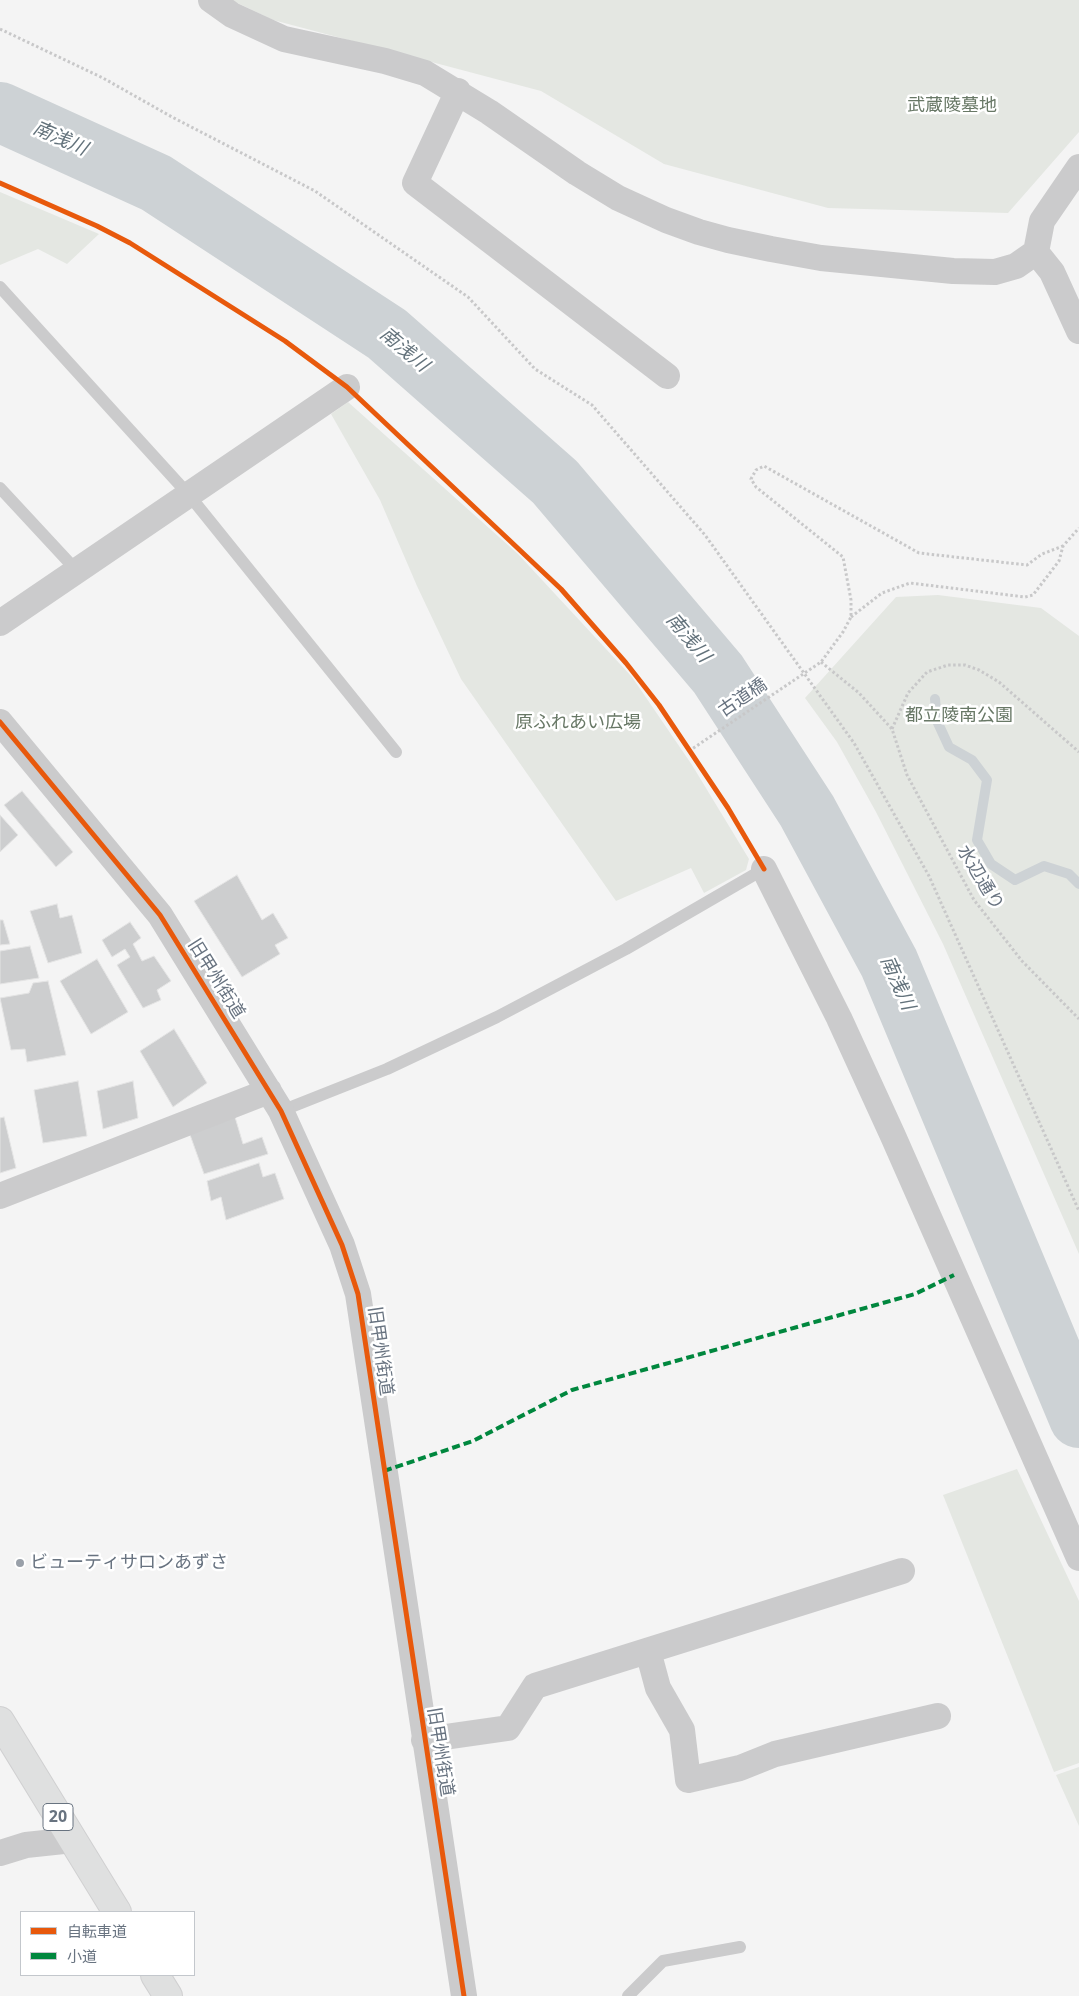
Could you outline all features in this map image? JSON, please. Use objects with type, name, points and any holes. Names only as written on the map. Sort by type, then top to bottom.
[{"type":"highway","name":"20","points":[[0,1722],[116,1911]]},
{"type":"highway","points":[[156,1976],[168,1996]]},
{"type":"street","points":[[211,0],[232,15],[284,39],[405,66],[425,73],[458,92],[577,173],[618,198],[666,220],[728,240],[821,258],[884,266],[971,273],[994,272],[1016,266],[1036,252],[1042,221],[1079,167]]},
{"type":"street","points":[[458,92],[415,183],[667,376]]},
{"type":"street","points":[[1036,252],[1052,272],[1079,331]]},
{"type":"street","points":[[0,623],[347,387]]},
{"type":"street","name":"旧甲州街道","points":[[0,722],[160,915],[275,1101],[342,1245],[358,1294],[464,1996]]},
{"type":"street","points":[[764,869],[839,1018],[890,1128],[1079,1558]]},
{"type":"street","points":[[0,1196],[275,1101]]},
{"type":"street","points":[[424,1740],[508,1728],[535,1686],[902,1570]]},
{"type":"street","points":[[648,1651],[658,1688],[682,1730],[688,1780],[740,1768],[775,1754],[938,1716]]},
{"type":"street","points":[[0,1853],[26,1845],[72,1840]]},
{"type":"lane","points":[[0,287],[189,495],[396,752]]},
{"type":"lane","points":[[0,488],[77,571]]},
{"type":"lane","points":[[275,1101],[387,1069],[497,1017],[626,949],[764,869]]},
{"type":"lane","points":[[628,1996],[663,1960],[740,1947]]},
{"type":"path","points":[[0,29],[103,78],[172,117],[315,191],[468,297],[535,370],[592,405],[705,536],[854,743],[929,876],[1079,1212]]},
{"type":"path","points":[[851,617],[852,600],[843,557],[756,487],[751,480],[756,470],[764,466],[919,553],[1027,565],[1042,554],[1063,546]]},
{"type":"path","points":[[1079,528],[1063,546],[1059,561],[1033,595],[1025,597],[910,584],[882,593],[851,617],[843,632],[821,662],[859,694],[892,729],[908,693],[927,672],[948,665],[965,665],[979,670],[999,682],[1079,752]]},
{"type":"path","points":[[684,743],[694,759]]},
{"type":"green space","name":"武蔵陵墓地","points":[[231,0],[1079,0],[1079,132],[1008,213],[828,208],[664,164],[541,91],[273,20]]},
{"type":"green space","points":[[0,192],[99,234],[67,264],[38,249],[0,265]]},
{"type":"green space","name":"原ふれあい広場","points":[[348,402],[518,554],[632,677],[692,765],[749,859],[746,870],[704,893],[691,868],[616,901],[461,679],[417,586],[380,500],[331,414]]},
{"type":"green space","name":"都立陵南公園","points":[[938,595],[1041,608],[1079,636],[1079,1254],[943,944],[876,812],[837,742],[805,698],[896,597]]},
{"type":"green space","points":[[1017,1469],[1079,1601],[1079,1763],[1054,1772],[943,1495]]},
{"type":"green space","points":[[1079,1767],[1079,1826],[1056,1775]]},
{"type":"building","points":[[22,791],[73,852],[56,867],[4,805]]},
{"type":"building","points":[[0,815],[18,835],[0,852]]},
{"type":"building","points":[[237,875],[262,920],[273,913],[288,938],[275,945],[280,954],[242,977],[194,901]]},
{"type":"building","points":[[57,904],[60,918],[72,915],[82,953],[48,963],[30,911]]},
{"type":"building","points":[[0,920],[3,920],[10,944],[0,945]]},
{"type":"building","points":[[130,922],[141,938],[133,944],[142,961],[154,956],[171,981],[157,990],[161,1000],[143,1008],[117,965],[130,957],[125,949],[112,957],[102,940]]},
{"type":"building","points":[[30,946],[39,978],[0,984],[0,951]]},
{"type":"building","points":[[97,959],[128,1012],[91,1034],[60,981]]},
{"type":"building","points":[[48,981],[66,1055],[27,1062],[25,1049],[11,1050],[0,998],[29,993],[33,983]]},
{"type":"building","points":[[174,1029],[207,1083],[173,1107],[140,1051]]},
{"type":"building","points":[[78,1081],[87,1136],[43,1143],[34,1090]]},
{"type":"building","points":[[133,1081],[138,1118],[103,1129],[97,1091]]},
{"type":"building","points":[[4,1117],[16,1168],[0,1173],[0,1118]]},
{"type":"building","points":[[235,1117],[243,1144],[262,1137],[268,1154],[204,1174],[189,1132]]},
{"type":"building","points":[[259,1163],[263,1177],[275,1173],[284,1199],[226,1220],[221,1197],[211,1201],[207,1181]]},
{"type":"waterway","name":"南浅川","points":[[0,112],[156,183],[387,334],[555,482],[718,674],[807,811],[889,963],[1079,1418]]},
{"type":"waterway","points":[[935,699],[937,721],[949,747],[972,760],[987,780],[977,840],[991,864],[1015,880],[1044,866],[1069,874],[1079,884]]},
{"type":"marked path","points":[[384,1471],[473,1441],[572,1390],[915,1294],[954,1275]]},
{"type":"cycle path","points":[[0,183],[97,226],[130,243],[285,341],[347,387],[561,589],[626,663],[659,705],[728,808],[764,869]]},
{"type":"cycle path","points":[[0,722],[160,915],[281,1111],[342,1245],[358,1294],[464,1996]]},
{"type":"place","name":"ビューティサロンあずさ","points":[[20,1563]]}]
